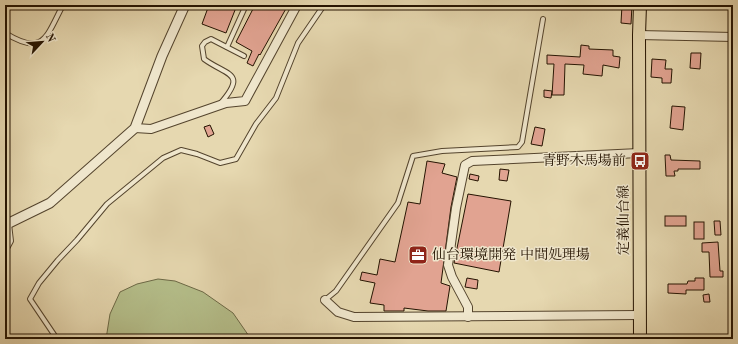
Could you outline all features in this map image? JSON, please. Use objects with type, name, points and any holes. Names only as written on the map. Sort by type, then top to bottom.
[{"type":"main road","name":"定義仙台線","points":[[640,5],[640,339]]},
{"type":"street","points":[[7,224],[50,203],[135,128],[162,56],[185,5]]},
{"type":"street","points":[[135,128],[151,129],[219,105],[245,101],[297,5]]},
{"type":"street","points":[[639,35],[733,37]]},
{"type":"street","points":[[468,317],[468,307],[452,277],[448,265],[456,208],[465,165],[472,161],[639,153]]},
{"type":"street","points":[[325,300],[338,312],[354,318],[639,314]]},
{"type":"lane","points":[[5,33],[18,41],[28,44],[37,44],[46,37],[63,5]]},
{"type":"lane","points":[[227,47],[246,5]]},
{"type":"lane","points":[[57,339],[30,299],[39,283],[107,204],[163,158],[181,150],[197,154],[220,163],[236,159],[256,124],[276,98],[298,43],[324,5]]},
{"type":"lane","points":[[325,300],[336,290],[398,203],[413,156],[442,151],[518,148],[522,142],[543,19]]},
{"type":"lane","points":[[219,105],[234,86],[234,80],[231,74],[204,59],[202,46],[205,42],[211,40],[244,56]]},
{"type":"lane","points":[[5,252],[11,241],[7,224]]},
{"type":"green space","points":[[158,279],[175,281],[203,292],[233,313],[251,339],[106,339],[110,314],[120,292],[137,284]]},
{"type":"building","points":[[209,5],[237,5],[226,33],[202,24]]},
{"type":"building","points":[[255,5],[288,5],[253,66],[247,63],[252,51],[236,42]]},
{"type":"building","points":[[622,5],[632,5],[631,24],[621,23]]},
{"type":"building","points":[[581,45],[589,46],[589,49],[613,50],[613,56],[620,57],[619,68],[603,65],[602,76],[583,74],[584,65],[565,64],[564,95],[552,95],[554,64],[547,64],[547,55],[580,57]]},
{"type":"building","points":[[691,53],[701,53],[700,69],[690,68]]},
{"type":"building","points":[[652,59],[666,60],[665,69],[672,69],[671,83],[662,83],[662,78],[651,77]]},
{"type":"building","points":[[544,90],[552,91],[551,98],[544,97]]},
{"type":"building","points":[[672,106],[685,107],[683,130],[670,128]]},
{"type":"building","points":[[210,125],[214,134],[208,137],[204,127]]},
{"type":"building","points":[[535,127],[545,129],[542,146],[531,144]]},
{"type":"building","points":[[665,155],[670,155],[671,160],[700,161],[700,169],[678,169],[678,171],[674,171],[675,176],[666,176]]},
{"type":"building","points":[[427,161],[445,164],[442,173],[457,177],[451,207],[441,283],[450,286],[446,311],[428,311],[404,308],[404,311],[384,311],[384,305],[370,303],[375,283],[360,280],[362,272],[377,275],[380,259],[395,262],[408,202],[420,204]]},
{"type":"building","points":[[500,169],[509,170],[507,181],[499,180]]},
{"type":"building","points":[[470,174],[479,176],[478,181],[469,179]]},
{"type":"building","points":[[468,194],[511,201],[499,272],[454,263]]},
{"type":"building","points":[[665,216],[686,216],[686,226],[665,226]]},
{"type":"building","points":[[714,221],[720,221],[721,235],[715,235]]},
{"type":"building","points":[[694,222],[704,222],[704,239],[694,239]]},
{"type":"building","points":[[718,242],[720,271],[723,271],[723,277],[710,277],[709,252],[702,252],[702,243]]},
{"type":"building","points":[[467,278],[478,280],[477,289],[465,287]]},
{"type":"building","points":[[695,278],[704,278],[704,290],[686,290],[686,294],[668,293],[668,284],[687,284],[688,281],[695,281]]},
{"type":"building","points":[[709,294],[710,302],[704,302],[703,295]]},
{"type":"place","name":"青野木馬場前","points":[[640,161]]},
{"type":"place","name":"仙台環境開発 中間処理場","points":[[418,255]]}]
